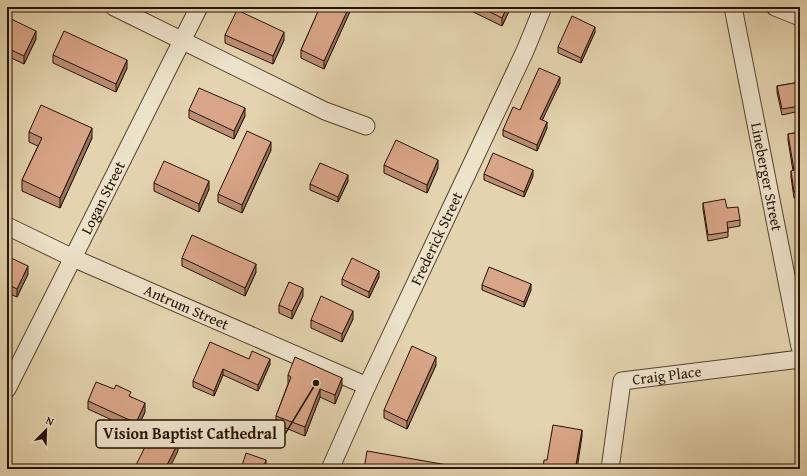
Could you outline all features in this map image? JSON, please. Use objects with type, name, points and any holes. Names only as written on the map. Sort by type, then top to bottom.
[{"type":"street","points":[[114,7],[325,111],[366,126]]},
{"type":"street","name":"Logan Street","points":[[7,389],[198,7]]},
{"type":"street","name":"Frederick Street","points":[[330,469],[367,386],[525,50],[543,7]]},
{"type":"street","name":"Lineberger Street","points":[[733,7],[800,347]]},
{"type":"street","points":[[775,7],[800,17]]},
{"type":"street","name":"Antrum Street","points":[[7,226],[73,258],[367,386]]},
{"type":"street","name":"Craig Place","points":[[610,469],[622,380],[800,360]]},
{"type":"building","points":[[320,7],[349,7],[324,61],[301,50]]},
{"type":"building","points":[[480,7],[507,7],[502,18]]},
{"type":"building","points":[[237,10],[284,32],[273,56],[225,35]]},
{"type":"building","points":[[572,16],[595,27],[581,58],[558,47]]},
{"type":"building","points":[[7,17],[36,31],[24,56],[7,48]]},
{"type":"building","points":[[64,31],[127,60],[116,84],[53,55]]},
{"type":"building","points":[[539,68],[560,77],[540,119],[547,122],[537,145],[503,130],[513,107],[520,110]]},
{"type":"building","points":[[800,82],[800,106],[782,109],[777,86]]},
{"type":"building","points":[[199,88],[245,108],[234,131],[189,110]]},
{"type":"building","points":[[41,105],[92,128],[60,198],[22,180],[42,138],[29,132]]},
{"type":"building","points":[[247,131],[271,142],[242,205],[218,194]]},
{"type":"building","points":[[800,132],[800,191],[794,192],[791,171],[794,170],[788,134]]},
{"type":"building","points":[[396,140],[438,160],[427,185],[384,165]]},
{"type":"building","points":[[493,153],[533,170],[524,192],[484,174]]},
{"type":"building","points":[[164,161],[209,181],[199,204],[154,183]]},
{"type":"building","points":[[320,163],[348,175],[338,197],[310,184]]},
{"type":"building","points":[[725,199],[727,208],[738,207],[740,220],[727,222],[728,232],[708,235],[703,203]]},
{"type":"building","points":[[192,235],[256,264],[245,288],[182,258]]},
{"type":"building","points":[[7,256],[28,266],[17,289],[7,284]]},
{"type":"building","points":[[352,258],[379,271],[369,292],[342,279]]},
{"type":"building","points":[[489,267],[531,284],[524,302],[482,285]]},
{"type":"building","points":[[289,282],[303,288],[292,311],[279,305]]},
{"type":"building","points":[[321,296],[353,311],[342,334],[311,320]]},
{"type":"building","points":[[210,342],[249,359],[252,351],[270,359],[258,385],[223,369],[214,391],[193,381]]},
{"type":"building","points":[[412,346],[436,357],[407,421],[384,410]]},
{"type":"building","points":[[295,357],[342,378],[335,395],[320,389],[305,427],[276,416],[291,377],[288,375]]},
{"type":"building","points":[[96,382],[114,389],[116,385],[131,392],[129,396],[145,403],[136,423],[88,401]]},
{"type":"building","points":[[553,425],[582,430],[576,465],[581,466],[580,469],[543,469],[544,460],[547,460]]},
{"type":"building","points":[[153,431],[178,443],[165,469],[134,469]]},
{"type":"building","points":[[367,451],[459,467],[459,469],[364,469]]},
{"type":"building","points":[[246,453],[266,460],[263,469],[241,469]]},
{"type":"place","name":"Vision Baptist Cathedral","points":[[316,383]]}]
